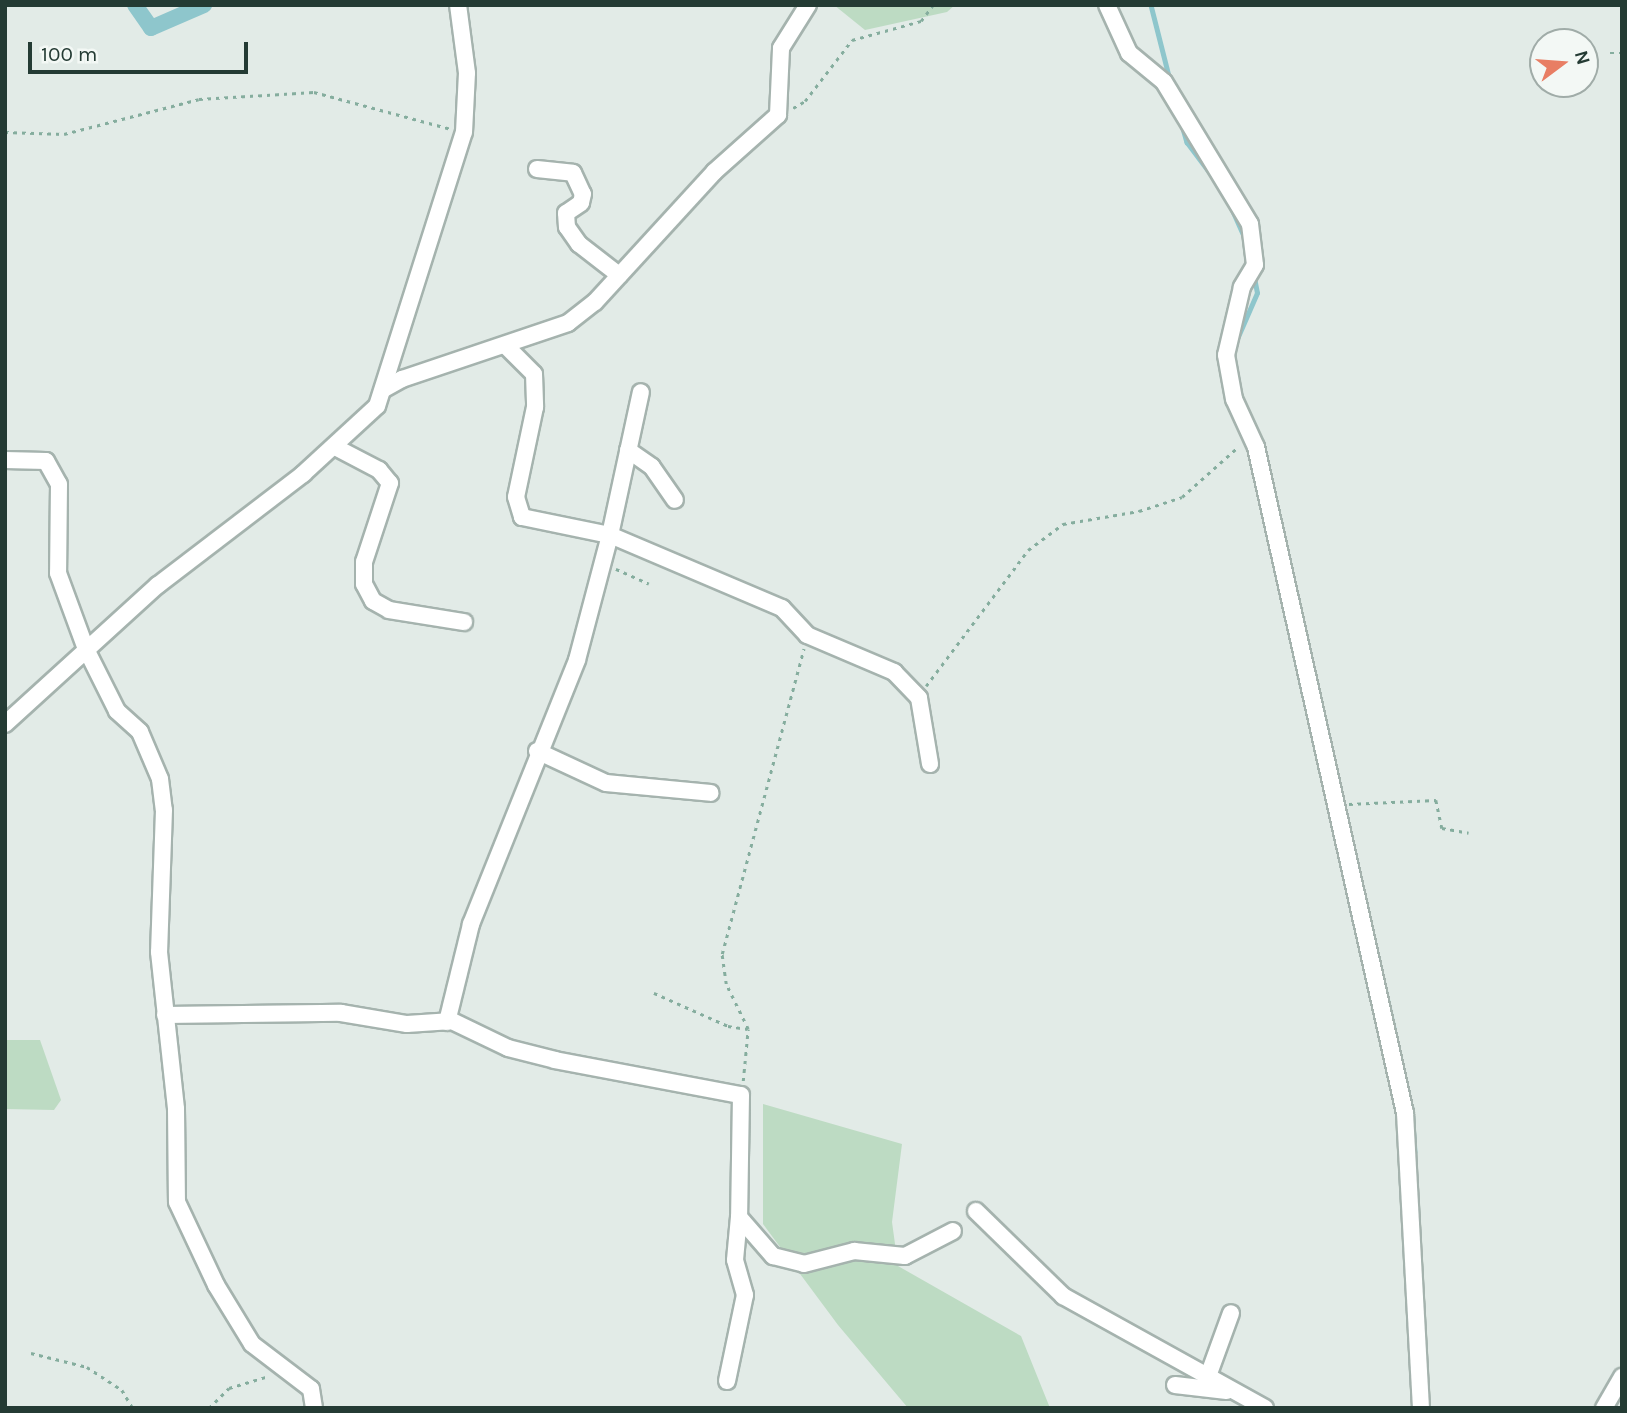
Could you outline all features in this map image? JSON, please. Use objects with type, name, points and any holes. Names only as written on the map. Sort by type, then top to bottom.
[{"type":"street","points":[[5,724],[158,585],[367,421],[384,389],[464,132],[467,73],[458,5]]},
{"type":"street","points":[[384,389],[450,362],[507,346],[568,323],[619,275],[714,172],[778,115],[781,48],[808,5]]},
{"type":"street","points":[[1107,5],[1129,53],[1164,82],[1250,225],[1255,265],[1242,287],[1226,355],[1234,399],[1254,440],[1339,804],[1405,1113],[1421,1408]]},
{"type":"street","points":[[537,169],[560,168],[573,173],[583,194],[580,203],[566,213],[567,228],[579,244],[619,275]]},
{"type":"street","points":[[507,346],[534,374],[534,407],[516,497],[522,517],[610,535],[782,608],[807,635],[894,672],[919,698],[930,764]]},
{"type":"street","points":[[447,1022],[471,924],[537,751],[577,660],[610,535],[640,392]]},
{"type":"street","points":[[335,447],[379,470],[390,483],[364,562],[364,584],[373,601],[389,610],[464,622]]},
{"type":"street","points":[[628,450],[652,467],[675,500]]},
{"type":"street","points":[[5,460],[46,461],[59,484],[58,573],[86,649],[117,711],[140,732],[160,779],[164,810],[159,952],[176,1109],[177,1202],[216,1285],[252,1344],[284,1372],[311,1389],[314,1408]]},
{"type":"street","points":[[537,751],[606,783],[711,793]]},
{"type":"street","points":[[165,1015],[341,1013],[407,1024],[447,1022],[508,1048],[555,1060],[741,1095],[739,1217],[735,1260],[745,1295],[727,1381]]},
{"type":"street","points":[[976,1211],[1063,1296],[1207,1379],[1265,1408]]},
{"type":"street","points":[[739,1217],[773,1256],[804,1264],[854,1251],[905,1256],[953,1231]]},
{"type":"street","points":[[1207,1379],[1231,1313]]},
{"type":"street","points":[[1604,1408],[1622,1377]]},
{"type":"street","points":[[1175,1385],[1222,1393],[1229,1390]]},
{"type":"path","points":[[778,115],[805,101],[841,61],[852,40],[921,21],[933,5]]},
{"type":"path","points":[[1610,53],[1622,53]]},
{"type":"path","points":[[5,134],[64,134],[199,99],[314,92],[464,132]]},
{"type":"path","points":[[919,698],[1028,550],[1063,524],[1139,512],[1182,497],[1232,449],[1254,440]]},
{"type":"path","points":[[603,564],[649,584]]},
{"type":"path","points":[[741,1095],[748,1029],[726,984],[722,954],[807,635]]},
{"type":"path","points":[[1339,804],[1436,800],[1442,828],[1469,833]]},
{"type":"path","points":[[654,993],[728,1026],[748,1029]]},
{"type":"path","points":[[31,1353],[87,1367],[122,1390],[133,1408]]},
{"type":"path","points":[[209,1408],[229,1388],[284,1372]]},
{"type":"green space","points":[[834,5],[955,5],[947,12],[865,30]]},
{"type":"green space","points":[[5,1040],[40,1040],[61,1100],[54,1110],[5,1109]]},
{"type":"green space","points":[[763,1104],[902,1144],[892,1222],[898,1266],[1021,1336],[1050,1408],[908,1408],[838,1325],[763,1224]]},
{"type":"waterway","points":[[135,5],[151,28],[204,5]]},
{"type":"waterway","points":[[1151,5],[1170,80]]},
{"type":"waterway","points":[[1182,125],[1187,142],[1213,177]]},
{"type":"waterway","points":[[1232,209],[1244,236]]},
{"type":"waterway","points":[[1237,339],[1257,293],[1254,278]]},
{"type":"waterway","points":[[1244,404],[1256,431]]},
{"type":"waterway","points":[[1290,565],[1350,833]]},
{"type":"waterway","points":[[1381,971],[1394,1028]]},
{"type":"waterway","points":[[1412,1108],[1415,1152]]}]
